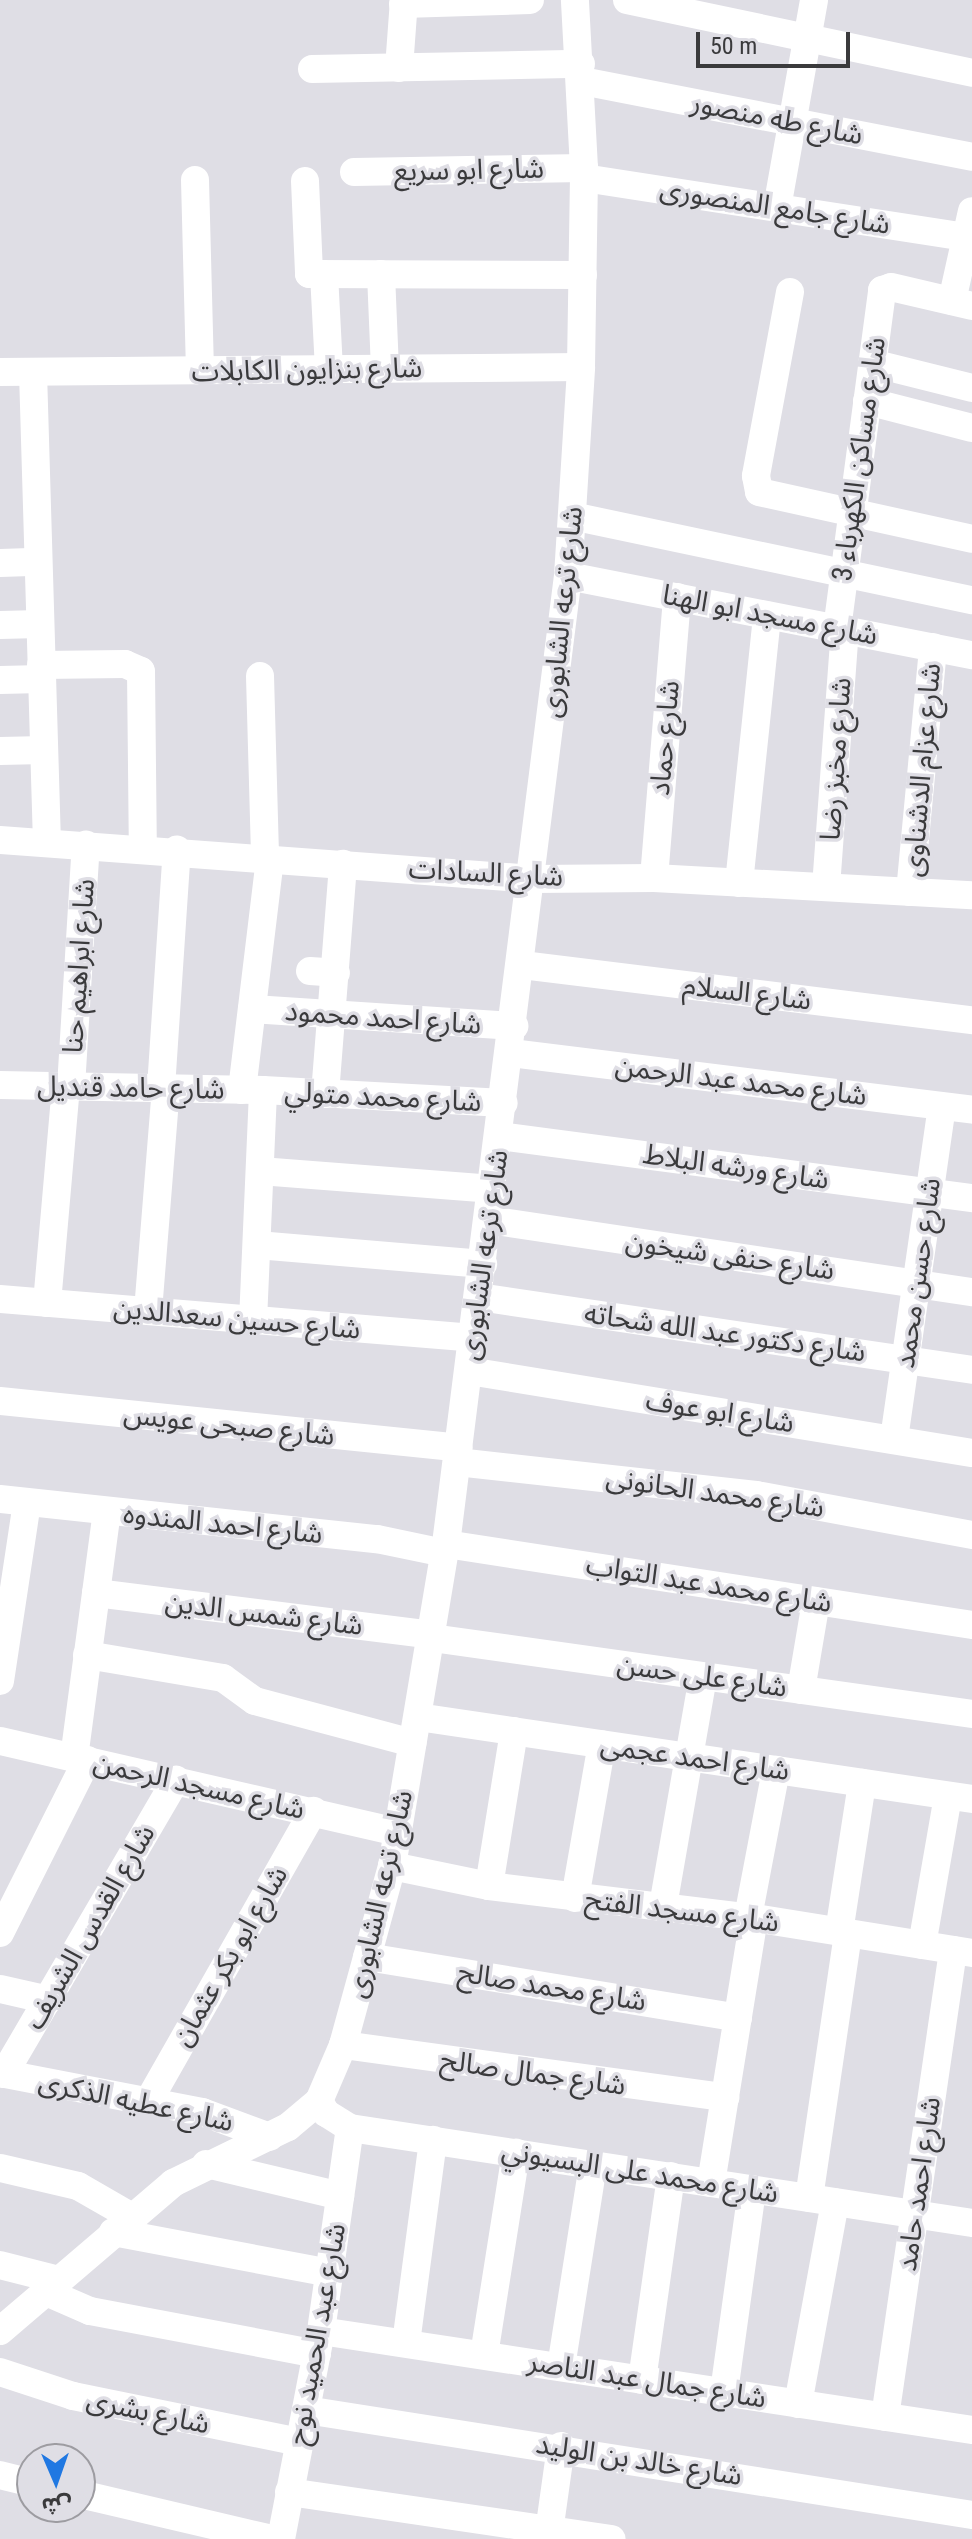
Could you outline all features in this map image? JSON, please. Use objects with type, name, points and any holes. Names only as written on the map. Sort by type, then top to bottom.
[{"type":"street","points":[[399,68],[404,2],[530,0]]},
{"type":"street","name":"شارع ترعه الشابورى","points":[[319,2101],[343,2045],[392,1866],[416,1730],[458,1455],[533,879],[568,576],[581,367],[584,173],[575,0]]},
{"type":"street","points":[[627,0],[972,73]]},
{"type":"street","points":[[777,208],[814,0]]},
{"type":"street","name":"شارع طه منصور","points":[[312,69],[581,73],[792,122],[972,157]]},
{"type":"street","name":"شارع ابو سريع","points":[[354,172],[584,173]]},
{"type":"street","name":"شارع جامع المنصورى","points":[[584,173],[777,208],[969,224]]},
{"type":"street","points":[[195,180],[200,371]]},
{"type":"street","points":[[305,181],[307,271],[324,274],[583,275]]},
{"type":"street","points":[[962,304],[969,224]]},
{"type":"street","points":[[324,274],[329,369]]},
{"type":"street","points":[[381,274],[385,369]]},
{"type":"street","name":"شارع مساكن الكهرباء 3","points":[[841,629],[844,573],[882,290],[891,287],[962,304]]},
{"type":"street","points":[[790,292],[757,487],[763,496],[972,539]]},
{"type":"street","points":[[872,363],[972,388]]},
{"type":"street","name":"شارع بنزايون الكابلات","points":[[0,372],[581,367]]},
{"type":"street","points":[[33,372],[47,842]]},
{"type":"street","points":[[867,401],[972,428]]},
{"type":"street","points":[[572,516],[972,600]]},
{"type":"street","points":[[0,563],[38,562]]},
{"type":"street","name":"شارع مسجد ابو الهنا","points":[[568,576],[972,655]]},
{"type":"street","name":"شارع حماد","points":[[654,878],[677,597]]},
{"type":"street","points":[[739,883],[767,615]]},
{"type":"street","points":[[0,625],[40,624]]},
{"type":"street","name":"شارع مخبز رضا","points":[[826,887],[841,629]]},
{"type":"street","name":"شارع عزام الدشناوى","points":[[910,892],[933,647]]},
{"type":"street","points":[[0,680],[42,672],[134,665],[142,680],[143,848]]},
{"type":"street","points":[[253,1321],[260,1171],[252,1090],[252,1009],[267,858],[260,676]]},
{"type":"street","points":[[0,751],[44,750]]},
{"type":"street","name":"شارع السادات","points":[[0,840],[177,850],[533,879],[654,878],[972,895]]},
{"type":"street","name":"شارع ابراهيم حنا","points":[[47,1303],[68,1087],[86,844]]},
{"type":"street","points":[[148,1311],[177,850]]},
{"type":"street","points":[[325,1094],[332,1014],[323,972],[343,864]]},
{"type":"street","name":"شارع السلام","points":[[522,965],[972,1020]]},
{"type":"street","name":"شارع احمد محمود","points":[[252,1009],[332,1014],[512,1040]]},
{"type":"street","name":"شارع محمد عبد الرحمن","points":[[512,1040],[972,1110]]},
{"type":"street","name":"شارع حامد قنديل","points":[[0,1085],[252,1090]]},
{"type":"street","name":"شارع محمد متولي","points":[[252,1090],[504,1103]]},
{"type":"street","name":"شارع حسن محمد","points":[[894,1439],[942,1106]]},
{"type":"street","name":"شارع ورشه البلاط","points":[[500,1136],[972,1198]]},
{"type":"street","points":[[260,1171],[493,1189]]},
{"type":"street","name":"شارع حنفى شيخون","points":[[489,1220],[972,1292]]},
{"type":"street","points":[[257,1245],[483,1264]]},
{"type":"street","name":"شارع دكتور عبد الله شحاته","points":[[479,1297],[972,1370]]},
{"type":"street","name":"شارع حسين سعدالدين","points":[[0,1299],[473,1338]]},
{"type":"street","name":"شارع ابو عوف","points":[[469,1371],[972,1453]]},
{"type":"street","name":"شارع صبحى عويس","points":[[0,1401],[458,1455]]},
{"type":"street","name":"شارع محمد الحانونى","points":[[458,1455],[756,1495],[972,1535]]},
{"type":"street","points":[[0,1681],[14,1501]]},
{"type":"street","name":"شارع احمد المندوه","points":[[14,1501],[377,1539],[445,1549]]},
{"type":"street","points":[[0,1933],[80,1759],[87,1655],[107,1512]]},
{"type":"street","name":"شارع محمد عبد التواب","points":[[445,1549],[972,1625]]},
{"type":"street","name":"شارع شمس الدين","points":[[96,1593],[432,1636]]},
{"type":"street","points":[[801,1690],[816,1601]]},
{"type":"street","name":"شارع على حسن","points":[[432,1636],[972,1714]]},
{"type":"street","name":"شارع احمد عجمى","points":[[87,1655],[223,1678],[255,1701],[416,1730],[514,1731],[960,1797]]},
{"type":"street","points":[[663,1906],[703,1676]]},
{"type":"street","points":[[489,1886],[514,1731]]},
{"type":"street","name":"شارع مسجد الرحمن","points":[[0,1741],[397,1832]]},
{"type":"street","points":[[575,1898],[602,1744]]},
{"type":"street","points":[[711,2183],[776,1770]]},
{"type":"street","name":"شارع القدس الشريف","points":[[2,2074],[49,2000],[176,1780]]},
{"type":"street","points":[[798,2404],[822,2200],[844,1932],[862,1783]]},
{"type":"street","points":[[922,1945],[960,1797]]},
{"type":"street","name":"شارع ابو بكر عثمان","points":[[148,2102],[313,1811]]},
{"type":"street","name":"شارع مسجد الفتح","points":[[392,1866],[489,1886],[751,1918],[963,1952]]},
{"type":"street","name":"شارع احمد حامد","points":[[885,2417],[915,2214],[963,1952]]},
{"type":"street","name":"شارع محمد صالح","points":[[367,1957],[738,2018]]},
{"type":"street","points":[[0,1989],[49,2000]]},
{"type":"street","name":"شارع جمال صالح","points":[[343,2045],[725,2097]]},
{"type":"street","name":"شارع عطيه الذكرى","points":[[2,2074],[214,2116],[270,2137]]},
{"type":"street","points":[[0,2331],[122,2224],[206,2164],[270,2137],[319,2101],[326,2113],[350,2128]]},
{"type":"street","name":"شارع محمد على البسيوني","points":[[350,2128],[972,2223]]},
{"type":"street","name":"شارع عبد الحميد نوح","points":[[281,2539],[319,2342],[350,2128]]},
{"type":"street","points":[[406,2343],[433,2140]]},
{"type":"street","points":[[484,2355],[516,2153]]},
{"type":"street","points":[[206,2164],[340,2196]]},
{"type":"street","points":[[561,2367],[593,2165]]},
{"type":"street","points":[[0,2168],[78,2186],[122,2224],[330,2273]]},
{"type":"street","points":[[642,2380],[671,2176]]},
{"type":"street","points":[[724,2392],[752,2189]]},
{"type":"street","name":"شارع جمال عبد الناصر","points":[[0,2265],[53,2286],[90,2311],[319,2342],[406,2343],[972,2430]]},
{"type":"street","name":"شارع بشرى","points":[[0,2372],[73,2396],[299,2442]]},
{"type":"street","name":"شارع خالد بن الوليد","points":[[306,2410],[561,2446],[972,2515]]},
{"type":"street","points":[[549,2534],[561,2446]]},
{"type":"street","points":[[289,2492],[549,2534],[612,2539]]},
{"type":"street","points":[[96,2498],[272,2539]]}]
